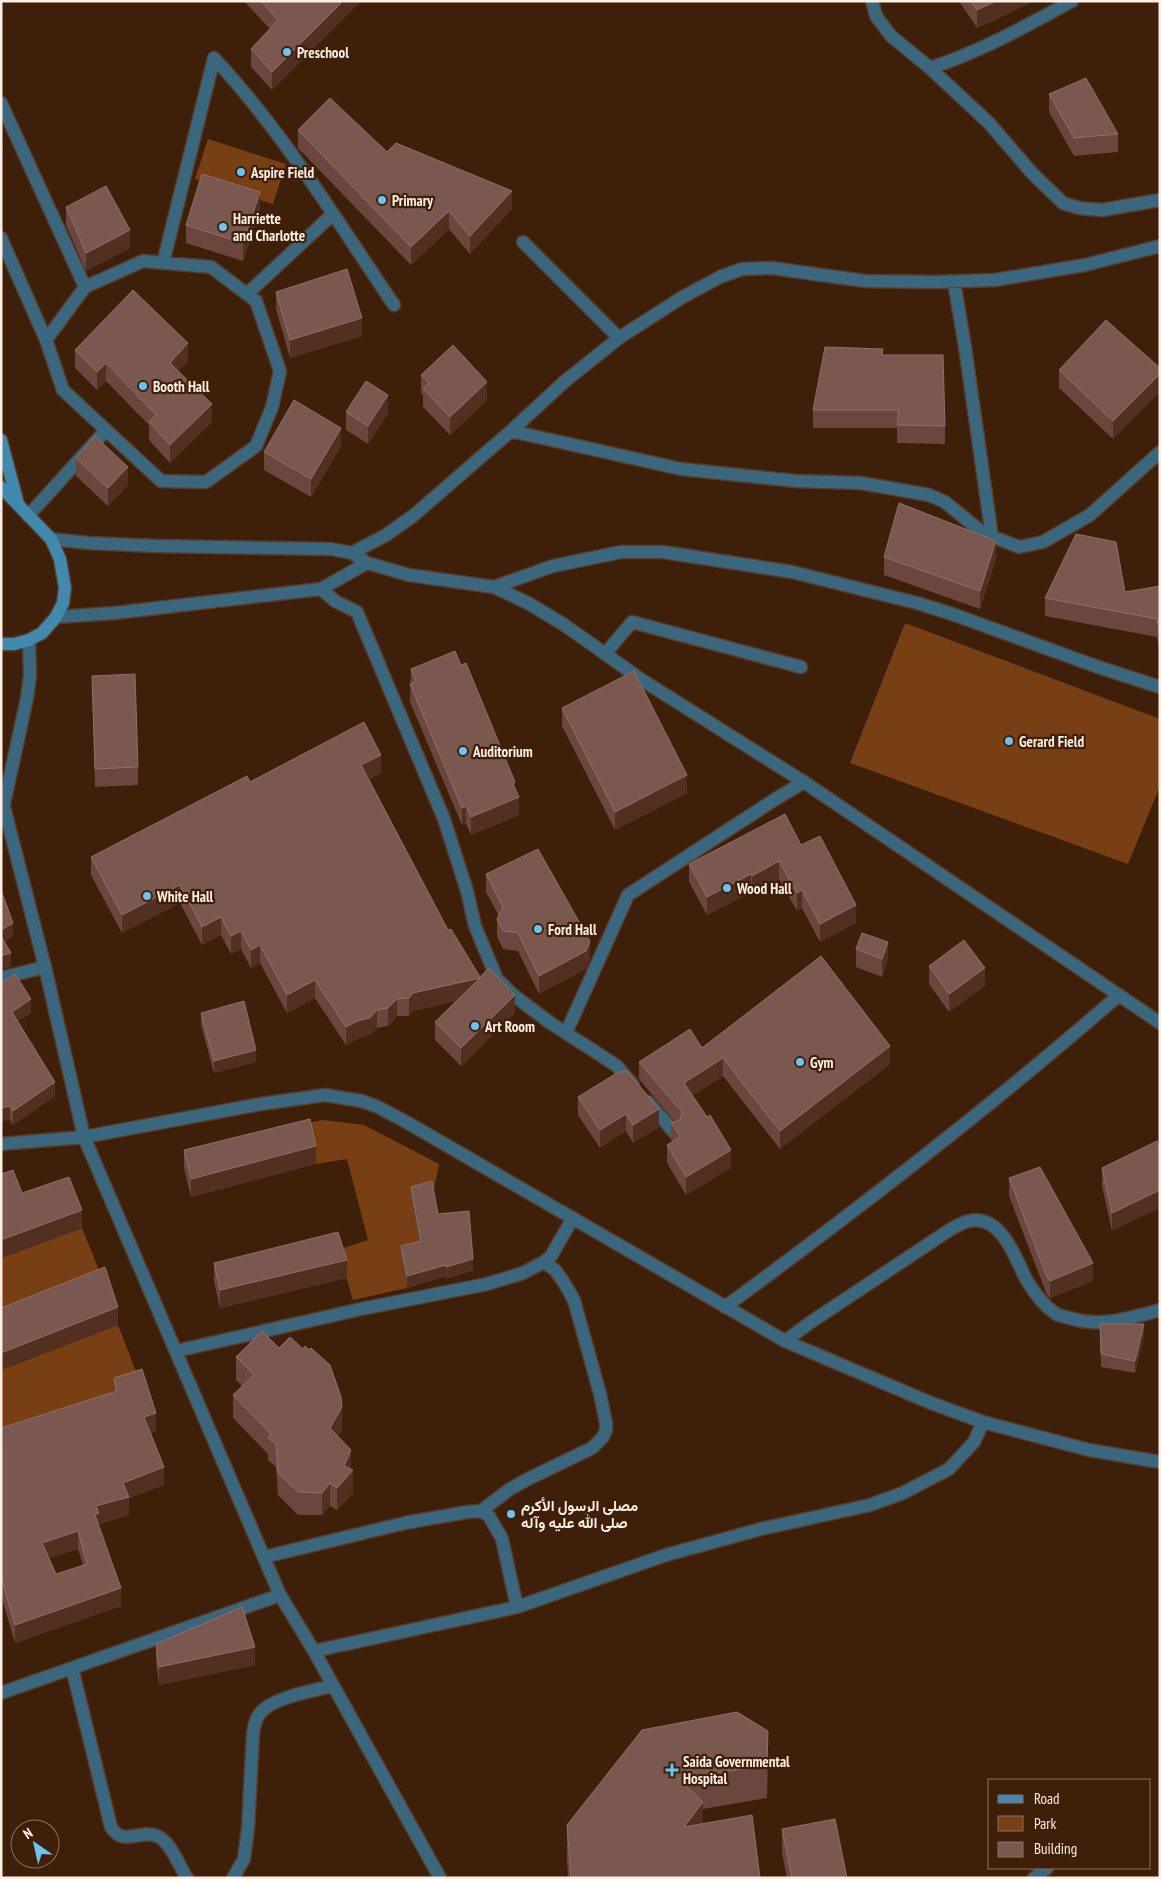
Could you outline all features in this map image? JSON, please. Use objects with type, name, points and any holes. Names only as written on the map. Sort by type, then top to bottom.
[{"type":"main road","points":[[1,440],[19,507]]},
{"type":"main road","points":[[1,488],[51,539],[60,559],[65,588],[63,603],[56,617],[42,633],[29,640],[14,644],[1,644]]},
{"type":"street","points":[[872,1],[876,16],[891,36],[930,68],[989,123],[1032,173],[1063,202],[1079,208],[1102,210],[1160,200]]},
{"type":"street","points":[[930,68],[959,59],[1072,1]]},
{"type":"street","points":[[163,262],[214,58],[240,86],[302,170],[394,304]]},
{"type":"street","points":[[1,103],[85,287]]},
{"type":"street","points":[[247,294],[333,214]]},
{"type":"street","points":[[1,238],[46,340],[63,390],[161,482],[206,482],[256,446],[272,407],[280,371],[256,301],[211,266],[143,261],[85,287],[46,340]]},
{"type":"street","points":[[523,242],[619,338]]},
{"type":"street","points":[[352,553],[386,535],[413,516],[564,382],[619,338],[681,298],[720,277],[742,269],[771,268],[865,281],[954,282],[995,280],[1085,265],[1160,246]]},
{"type":"street","points":[[954,282],[966,347],[992,537]]},
{"type":"street","points":[[28,516],[106,430]]},
{"type":"street","points":[[511,431],[681,470],[796,481],[862,483],[929,495],[945,502],[983,532],[1019,546],[1043,542],[1090,515],[1160,452]]},
{"type":"street","points":[[51,539],[88,543],[157,546],[318,548],[352,553],[367,563],[410,575],[494,587],[528,603],[563,624],[642,680],[804,782],[1160,1022]]},
{"type":"street","points":[[494,587],[553,566],[621,552],[663,552],[792,572],[917,603],[1160,687]]},
{"type":"street","points":[[56,617],[115,613],[321,589],[367,563]]},
{"type":"street","points":[[321,589],[335,601],[358,612],[444,819],[467,891],[475,926],[497,979],[512,994],[566,1033],[617,1066],[674,1132]]},
{"type":"street","points":[[605,654],[632,622],[801,667]]},
{"type":"street","points":[[29,640],[30,675],[27,698],[3,799],[45,967],[84,1137],[280,1595],[314,1651],[440,1878]]},
{"type":"street","points":[[566,1033],[628,895],[804,782]]},
{"type":"street","points":[[1,978],[45,967]]},
{"type":"street","points":[[725,1307],[794,1257],[944,1140],[1119,995]]},
{"type":"street","points":[[1,1144],[84,1137],[261,1104],[325,1095],[345,1097],[378,1107],[785,1341],[931,1403],[983,1422],[1089,1450],[1160,1462]]},
{"type":"street","points":[[176,1351],[361,1309],[487,1284],[523,1273],[544,1262],[559,1244],[573,1218]]},
{"type":"street","points":[[785,1341],[951,1229],[970,1221],[980,1220],[1000,1232],[1014,1253],[1027,1280],[1041,1299],[1056,1314],[1090,1323],[1110,1323],[1160,1310]]},
{"type":"street","points":[[264,1557],[405,1524],[481,1510],[524,1482],[592,1448],[603,1437],[606,1430],[606,1422],[574,1300],[563,1280],[555,1270],[544,1262]]},
{"type":"street","points":[[314,1651],[516,1607],[666,1556],[761,1529],[870,1505],[903,1493],[949,1469],[974,1442],[983,1422]]},
{"type":"street","points":[[481,1510],[489,1516],[502,1539],[516,1607]]},
{"type":"street","points":[[1,1693],[280,1595]]},
{"type":"street","points":[[72,1668],[110,1826],[114,1833],[120,1837],[157,1836],[164,1841],[187,1878]]},
{"type":"street","points":[[233,1878],[244,1859],[248,1828],[253,1734],[256,1720],[264,1710],[279,1702],[333,1686]]},
{"type":"street","points":[[1034,1878],[1046,1869]]},
{"type":"green space","name":"Aspire Field","points":[[208,139],[286,164],[273,204],[195,179]]},
{"type":"green space","name":"Gerard Field","points":[[905,623],[1160,719],[1160,786],[1128,864],[850,763]]},
{"type":"green space","points":[[323,1120],[364,1125],[439,1164],[421,1254],[401,1257],[407,1288],[353,1300],[338,1250],[368,1240],[347,1159],[316,1164],[307,1123]]},
{"type":"green space","points":[[82,1228],[105,1285],[1,1326],[1,1258]]},
{"type":"green space","points":[[118,1325],[142,1387],[1,1446],[1,1370]]},
{"type":"building","points":[[261,1],[343,1],[272,72],[251,49],[278,20]]},
{"type":"building","points":[[971,1],[996,1],[977,10]]},
{"type":"building","points":[[1086,78],[1118,134],[1074,138],[1049,94]]},
{"type":"building","points":[[330,98],[387,152],[396,143],[512,191],[470,236],[449,211],[411,247],[298,130]]},
{"type":"building","name":"Harriette and Charlotte","points":[[202,174],[260,192],[243,243],[186,225]]},
{"type":"building","points":[[106,186],[130,230],[86,253],[66,207]]},
{"type":"building","points":[[347,269],[362,318],[290,340],[276,292]]},
{"type":"building","name":"Booth Hall","points":[[133,290],[188,343],[170,363],[212,404],[170,445],[149,422],[156,415],[106,363],[97,372],[75,350]]},
{"type":"building","points":[[1106,320],[1160,368],[1160,374],[1113,421],[1059,370]]},
{"type":"building","points":[[453,345],[487,382],[450,417],[423,389],[429,383],[421,375]]},
{"type":"building","points":[[825,347],[883,349],[882,355],[943,355],[945,426],[897,425],[899,410],[813,410]]},
{"type":"building","points":[[366,381],[388,395],[368,426],[346,412]]},
{"type":"building","points":[[294,400],[341,428],[311,479],[264,452]]},
{"type":"building","points":[[95,436],[128,467],[108,488],[76,458]]},
{"type":"building","points":[[899,503],[996,541],[980,591],[884,557]]},
{"type":"building","points":[[1076,534],[1116,542],[1125,592],[1160,586],[1160,636],[1157,619],[1045,598]]},
{"type":"building","name":"Auditorium","points":[[455,651],[461,665],[466,663],[515,782],[513,784],[519,797],[471,817],[466,806],[462,808],[410,684],[416,681],[411,669]]},
{"type":"building","points":[[634,671],[687,775],[615,812],[562,708]]},
{"type":"building","points":[[135,674],[138,767],[95,769],[92,676]]},
{"type":"building","points":[[364,722],[381,755],[361,765],[448,930],[451,929],[480,977],[489,968],[515,995],[461,1048],[435,1022],[480,978],[413,993],[409,998],[397,999],[388,1008],[377,1010],[370,1018],[357,1021],[346,1027],[315,980],[287,995],[260,945],[251,950],[241,931],[231,936],[221,917],[202,927],[180,885],[122,915],[91,857],[247,776],[250,782]]},
{"type":"building","name":"Wood Hall","points":[[785,814],[801,845],[820,836],[856,905],[820,924],[802,890],[797,893],[779,861],[707,897],[689,864]]},
{"type":"building","name":"Ford Hall","points":[[538,849],[590,941],[586,951],[539,976],[518,933],[503,931],[497,919],[503,907],[486,874]]},
{"type":"building","points":[[1,890],[13,923],[1,930]]},
{"type":"building","points":[[862,933],[888,942],[882,959],[856,949]]},
{"type":"building","points":[[1,936],[11,953],[1,956]]},
{"type":"building","points":[[964,940],[985,968],[949,994],[929,966]]},
{"type":"building","points":[[821,956],[890,1046],[780,1131],[723,1058],[684,1083],[707,1117],[710,1115],[731,1150],[686,1177],[667,1145],[680,1137],[671,1122],[680,1120],[682,1112],[639,1062],[690,1029],[702,1048]]},
{"type":"building","points":[[15,974],[31,999],[12,1012],[55,1082],[13,1111],[10,1106],[1,1108],[1,984]]},
{"type":"building","points":[[244,1001],[256,1050],[214,1061],[201,1013]]},
{"type":"building","points":[[626,1070],[659,1109],[633,1125],[626,1114],[600,1130],[578,1097],[620,1071],[621,1073]]},
{"type":"building","points":[[310,1119],[316,1146],[191,1179],[184,1150]]},
{"type":"building","points":[[1157,1141],[1160,1151],[1160,1190],[1112,1213],[1102,1168]]},
{"type":"building","points":[[1040,1167],[1093,1263],[1050,1281],[1009,1178]]},
{"type":"building","points":[[13,1170],[22,1193],[69,1177],[82,1210],[1,1240],[1,1174]]},
{"type":"building","points":[[432,1181],[438,1214],[469,1211],[473,1259],[407,1276],[401,1246],[421,1241],[411,1187]]},
{"type":"building","points":[[338,1232],[347,1260],[220,1290],[214,1263]]},
{"type":"building","points":[[105,1267],[118,1307],[1,1353],[1,1308]]},
{"type":"building","points":[[1100,1324],[1144,1324],[1135,1361],[1101,1354]]},
{"type":"building","points":[[262,1331],[279,1348],[290,1337],[303,1349],[305,1346],[309,1350],[311,1348],[330,1365],[341,1397],[342,1407],[330,1428],[351,1450],[344,1466],[353,1470],[337,1488],[330,1483],[322,1493],[298,1492],[278,1473],[276,1444],[268,1438],[271,1434],[233,1395],[254,1375],[236,1357]]},
{"type":"building","points":[[142,1369],[156,1413],[144,1417],[164,1467],[123,1483],[129,1497],[96,1506],[99,1513],[95,1515],[121,1588],[15,1625],[1,1577],[1,1428],[117,1391],[114,1378]],"holes":[[[78,1531],[87,1564],[56,1574],[42,1543]]]},
{"type":"building","points":[[242,1607],[255,1647],[159,1667],[156,1644]]},
{"type":"building","points":[[737,1712],[768,1731],[767,1765],[679,1779],[703,1802],[684,1827],[752,1815],[760,1878],[571,1878],[567,1825],[642,1730]]},
{"type":"building","points":[[835,1819],[847,1878],[792,1878],[782,1829]]},
{"type":"place","name":"Preschool","points":[[287,52]]},
{"type":"place","name":"Aspire Field","points":[[241,172]]},
{"type":"place","name":"Primary","points":[[382,200]]},
{"type":"place","name":"Harriette and Charlotte","points":[[223,227]]},
{"type":"place","name":"Booth Hall","points":[[143,386]]},
{"type":"place","name":"Gerard Field","points":[[1009,741]]},
{"type":"place","name":"Auditorium","points":[[463,751]]},
{"type":"place","name":"Wood Hall","points":[[727,888]]},
{"type":"place","name":"White Hall","points":[[147,896]]},
{"type":"place","name":"Ford Hall","points":[[538,929]]},
{"type":"place","name":"Art Room","points":[[475,1026]]},
{"type":"place","name":"Gym","points":[[800,1062]]},
{"type":"place","name":"مصلى الرسول الأكرم صلى الله عليه وآله","points":[[511,1514]]},
{"type":"place","name":"Saida Governmental Hospital","points":[[672,1770]]}]
